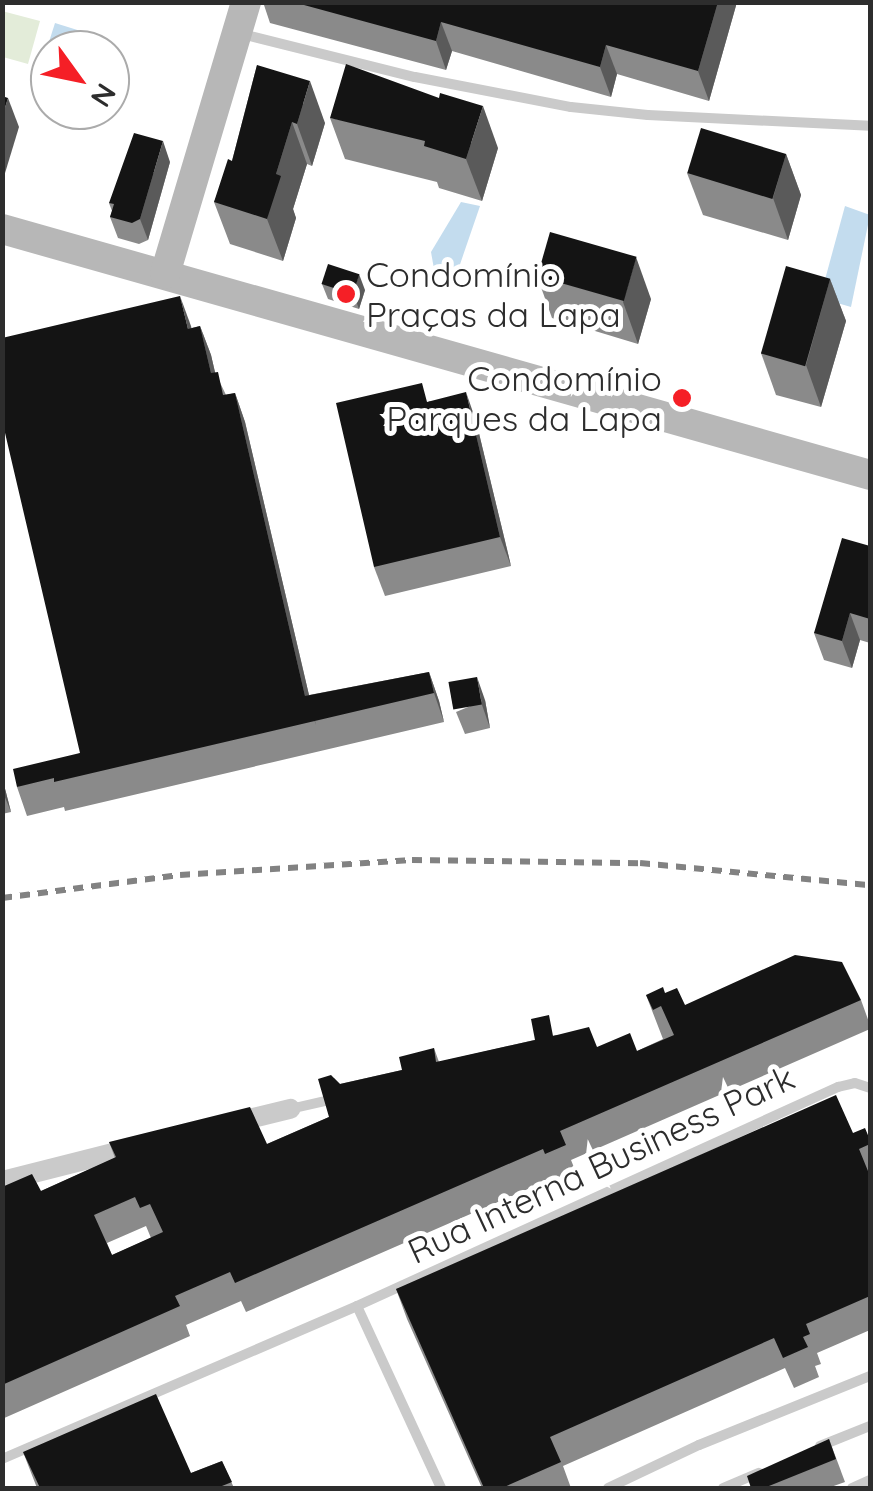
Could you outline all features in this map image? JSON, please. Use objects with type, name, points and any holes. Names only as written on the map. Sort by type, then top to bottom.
[{"type":"street","points":[[165,274],[246,2]]},
{"type":"street","points":[[2,229],[870,476]]},
{"type":"street","points":[[213,1128],[290,1108]]},
{"type":"street","points":[[2,1181],[156,1142]]},
{"type":"lane","points":[[237,32],[415,77],[571,107],[648,115],[870,126]]},
{"type":"lane","name":"Rua Interna Business Park","points":[[2,1459],[357,1306],[838,1086],[855,1083],[870,1088]]},
{"type":"lane","points":[[290,1108],[350,1094]]},
{"type":"lane","points":[[357,1306],[440,1488]]},
{"type":"lane","points":[[608,1488],[699,1445],[870,1376]]},
{"type":"lane","points":[[802,1454],[870,1426]]},
{"type":"lane","points":[[724,1488],[771,1468]]},
{"type":"lane","points":[[852,1488],[870,1480]]},
{"type":"green space","points":[[2,11],[40,21],[37,30],[30,30],[28,64],[3,57]]},
{"type":"water","points":[[55,23],[77,30],[53,30]]},
{"type":"water","points":[[461,202],[480,206],[456,276],[434,269],[431,252]]},
{"type":"water","points":[[845,206],[870,215],[851,307],[820,298]]},
{"type":"building","points":[[293,2],[718,2],[698,71],[606,45],[600,67],[441,22],[436,41]]},
{"type":"building","points":[[346,64],[439,98],[440,93],[483,106],[466,159],[424,146],[425,141],[330,118]]},
{"type":"building","points":[[257,65],[310,81],[297,124],[292,122],[267,219],[214,202],[228,159],[232,161]]},
{"type":"building","points":[[2,96],[8,98],[2,117]]},
{"type":"building","points":[[701,128],[786,154],[772,199],[687,173]]},
{"type":"building","points":[[134,133],[163,141],[140,219],[132,223],[110,217],[114,204],[109,203]]},
{"type":"building","points":[[550,232],[637,257],[624,301],[537,276]]},
{"type":"building","points":[[328,264],[359,274],[353,294],[322,284]]},
{"type":"building","points":[[786,266],[830,279],[805,366],[761,353]]},
{"type":"building","points":[[180,296],[188,329],[200,326],[211,373],[218,372],[223,395],[235,393],[305,696],[429,672],[434,693],[54,782],[54,778],[17,787],[13,769],[80,753],[2,420],[2,338]]},
{"type":"building","points":[[422,383],[427,402],[466,392],[500,537],[374,567],[336,403]]},
{"type":"building","points":[[842,538],[870,546],[870,619],[850,613],[842,641],[814,633]]},
{"type":"building","points":[[477,677],[482,705],[453,710],[448,682]]},
{"type":"building","points":[[795,955],[842,962],[861,1000],[560,1131],[566,1145],[545,1154],[543,1149],[235,1283],[230,1272],[175,1296],[180,1306],[2,1385],[2,1187],[32,1174],[41,1191],[116,1157],[109,1142],[250,1107],[267,1144],[329,1117],[318,1079],[331,1075],[340,1084],[402,1070],[399,1057],[434,1048],[436,1062],[535,1040],[531,1019],[549,1015],[553,1036],[589,1027],[597,1047],[630,1033],[637,1051],[674,1035],[661,1006],[653,1010],[646,995],[663,987],[665,993],[677,988],[685,1005]],"holes":[[[135,1197],[140,1208],[150,1204],[163,1232],[112,1255],[94,1215]]]},
{"type":"building","points":[[836,1095],[853,1133],[865,1128],[870,1140],[870,1144],[859,1149],[870,1176],[870,1296],[806,1324],[810,1334],[803,1337],[808,1347],[783,1358],[774,1338],[550,1437],[561,1462],[502,1488],[484,1488],[396,1289]]},
{"type":"building","points":[[156,1394],[191,1473],[222,1461],[232,1482],[217,1488],[40,1488],[23,1452]]},
{"type":"building","points":[[829,1439],[836,1459],[764,1488],[751,1488],[747,1476]]},
{"type":"railway","points":[[2,898],[180,875],[412,860],[640,863],[870,885]]},
{"type":"place","name":"Condomínio Praças da Lapa","points":[[346,294]]},
{"type":"place","name":"Condomínio Parques da Lapa","points":[[682,398]]}]
